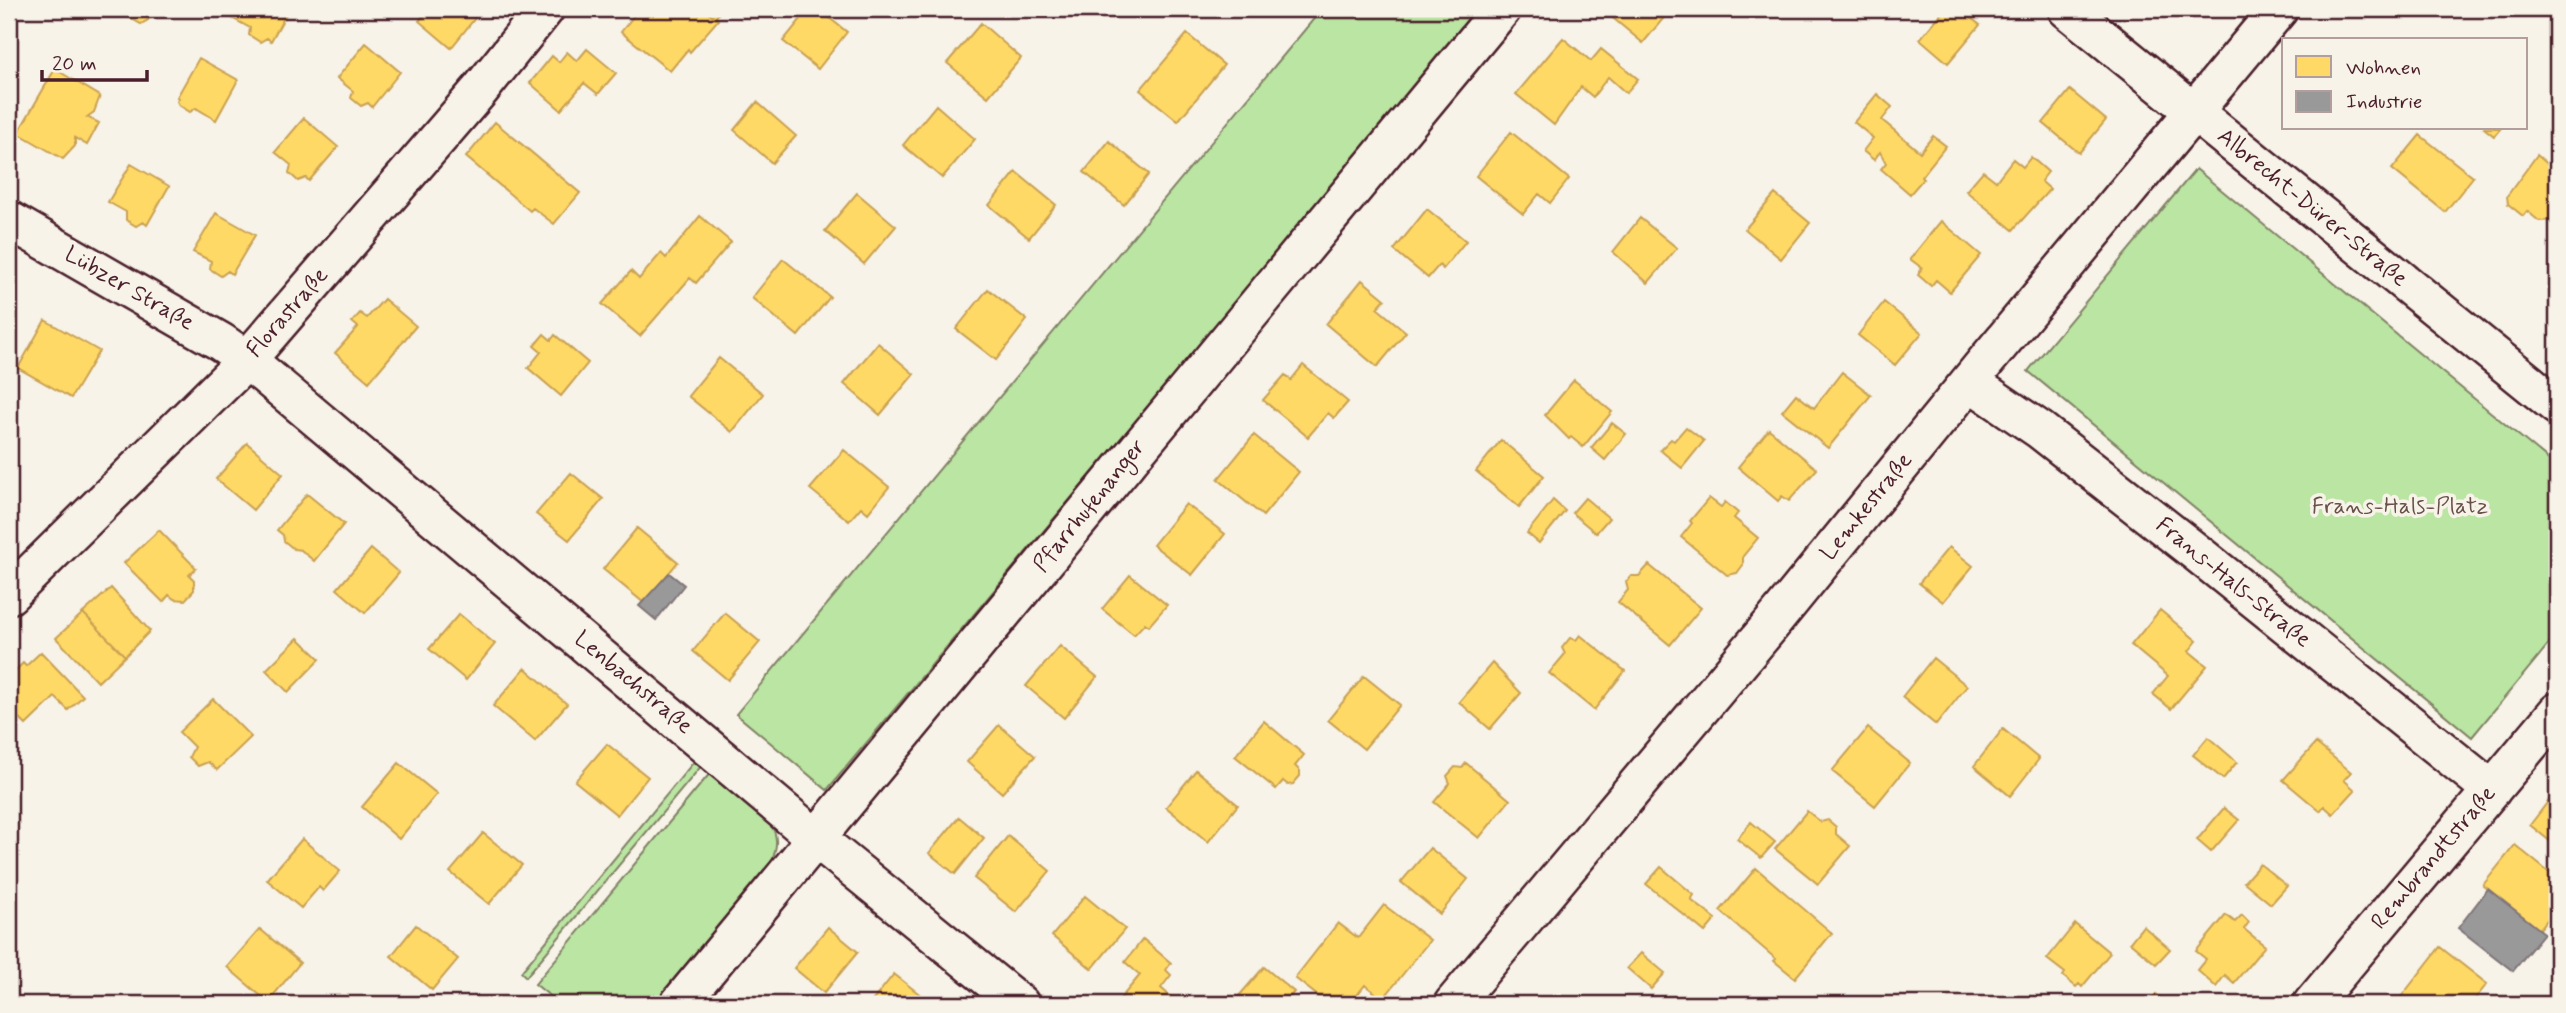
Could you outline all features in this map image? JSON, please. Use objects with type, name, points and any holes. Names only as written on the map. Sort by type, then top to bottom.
[{"type":"street","name":"Florastraße","points":[[9,595],[247,360],[480,90],[545,9]]},
{"type":"street","name":"Pfarrhufenanger","points":[[679,1004],[1502,9]]},
{"type":"street","name":"Albrecht-Dürer-Straße","points":[[2067,9],[2557,406]]},
{"type":"street","name":"Lemkestraße","points":[[1453,1004],[1770,626],[2279,9]]},
{"type":"street","name":"Lübzer Straße","points":[[9,220],[221,342],[247,360]]},
{"type":"street","name":"Lenbachstraße","points":[[247,360],[817,839],[1020,1004]]},
{"type":"street","name":"Frans-Hals-Straße","points":[[1970,382],[2040,430],[2145,512],[2492,790]]},
{"type":"street","name":"Rembrandtstraße","points":[[2312,1004],[2557,712]]},
{"type":"green space","points":[[1322,9],[1480,9],[827,790],[736,714]]},
{"type":"green space","name":"Frans-Hals-Platz","points":[[2196,169],[2557,467],[2557,634],[2472,737],[2028,371]]},
{"type":"green space","points":[[696,759],[703,764],[526,977],[521,972]]},
{"type":"green space","points":[[711,772],[751,801],[768,819],[776,843],[770,867],[657,1004],[560,1004],[535,984]]},
{"type":"building: Wohnen","points":[[114,9],[152,11],[148,20],[141,24]]},
{"type":"building: Wohnen","points":[[237,9],[289,9],[271,41],[267,38],[260,42],[249,35],[250,28],[232,18]]},
{"type":"building: Wohnen","points":[[429,9],[467,9],[475,18],[451,48],[419,21]]},
{"type":"building: Wohnen","points":[[639,9],[704,9],[718,20],[670,71],[621,32]]},
{"type":"building: Wohnen","points":[[704,9],[722,9],[715,18]]},
{"type":"building: Wohnen","points":[[809,9],[818,9],[847,32],[818,69],[783,41]]},
{"type":"building: Wohnen","points":[[1602,9],[1671,9],[1643,43]]},
{"type":"building: Wohnen","points":[[1945,9],[1960,9],[1980,25],[1948,63],[1920,39]]},
{"type":"building: Wohnen","points":[[981,23],[1021,58],[988,97],[947,63]]},
{"type":"building: Wohnen","points":[[1187,34],[1224,65],[1178,121],[1140,90]]},
{"type":"building: Wohnen","points":[[1563,38],[1591,61],[1601,49],[1638,79],[1626,93],[1608,77],[1593,97],[1581,87],[1554,125],[1516,94]]},
{"type":"building: Wohnen","points":[[366,43],[400,72],[372,107],[368,103],[361,106],[351,98],[353,91],[337,78]]},
{"type":"building: Wohnen","points":[[587,49],[616,73],[598,94],[584,83],[561,110],[530,83],[552,56],[559,62],[567,52],[577,61]]},
{"type":"building: Wohnen","points":[[199,58],[238,80],[216,120],[196,108],[190,112],[177,101]]},
{"type":"building: Wohnen","points":[[55,69],[100,96],[94,112],[87,117],[99,123],[87,145],[75,138],[75,146],[63,159],[18,133]]},
{"type":"building: Wohnen","points":[[2070,90],[2106,120],[2079,153],[2043,123]]},
{"type":"building: Wohnen","points":[[1877,94],[1892,107],[1882,120],[1920,152],[1933,136],[1946,146],[1910,194],[1881,169],[1886,163],[1880,152],[1874,160],[1863,151],[1873,138],[1854,122]]},
{"type":"building: Wohnen","points":[[757,102],[796,136],[772,163],[734,130]]},
{"type":"building: Wohnen","points":[[936,105],[975,139],[942,178],[903,145]]},
{"type":"building: Wohnen","points":[[304,118],[338,147],[309,181],[306,178],[298,181],[289,173],[291,165],[275,152]]},
{"type":"building: Wohnen","points":[[495,122],[580,193],[554,224],[533,208],[530,211],[466,157]]},
{"type":"building: Wohnen","points":[[2486,130],[2499,130],[2494,136]]},
{"type":"building: Wohnen","points":[[1511,132],[1569,179],[1550,203],[1539,194],[1523,214],[1476,176]]},
{"type":"building: Wohnen","points":[[2420,135],[2473,177],[2445,212],[2392,169]]},
{"type":"building: Wohnen","points":[[1109,141],[1149,174],[1124,205],[1084,172]]},
{"type":"building: Wohnen","points":[[2537,155],[2557,172],[2557,220],[2539,221],[2527,211],[2523,216],[2508,204],[2507,196]]},
{"type":"building: Wohnen","points":[[2031,157],[2048,172],[2041,181],[2050,189],[2013,230],[1966,191],[1983,171],[1996,181],[2013,159],[2023,167]]},
{"type":"building: Wohnen","points":[[131,164],[169,186],[147,225],[143,222],[136,226],[126,220],[126,212],[108,202]]},
{"type":"building: Wohnen","points":[[1016,172],[1056,205],[1029,238],[989,205]]},
{"type":"building: Wohnen","points":[[857,193],[896,226],[864,264],[825,231]]},
{"type":"building: Wohnen","points":[[1775,194],[1810,223],[1781,259],[1745,229]]},
{"type":"building: Wohnen","points":[[1427,209],[1466,241],[1443,269],[1439,265],[1428,278],[1394,250]]},
{"type":"building: Wohnen","points":[[216,213],[255,235],[232,274],[228,271],[221,276],[210,269],[211,261],[193,252]]},
{"type":"building: Wohnen","points":[[700,216],[731,242],[696,283],[690,278],[640,336],[602,304],[631,271],[639,279],[661,253],[666,258]]},
{"type":"building: Wohnen","points":[[1640,218],[1677,248],[1648,283],[1613,252]]},
{"type":"building: Wohnen","points":[[1941,221],[1981,255],[1950,292],[1936,280],[1931,286],[1918,275],[1922,268],[1910,259]]},
{"type":"building: Wohnen","points":[[783,259],[830,297],[798,336],[752,298]]},
{"type":"building: Wohnen","points":[[1362,280],[1385,299],[1377,308],[1406,332],[1377,367],[1326,324]]},
{"type":"building: Wohnen","points":[[988,289],[1027,320],[996,360],[956,329]]},
{"type":"building: Wohnen","points":[[384,299],[416,326],[369,382],[335,353],[358,327],[352,322],[360,313],[367,318]]},
{"type":"building: Wohnen","points":[[1884,302],[1922,333],[1895,365],[1858,335]]},
{"type":"building: Wohnen","points":[[45,320],[99,351],[71,398],[18,368]]},
{"type":"building: Wohnen","points":[[544,334],[551,340],[555,335],[588,363],[561,396],[528,368],[541,352],[534,346]]},
{"type":"building: Wohnen","points":[[878,343],[914,374],[880,415],[844,384]]},
{"type":"building: Wohnen","points":[[719,358],[763,394],[732,432],[688,396]]},
{"type":"building: Wohnen","points":[[1303,365],[1348,402],[1334,418],[1328,413],[1308,437],[1263,400],[1285,375],[1291,380]]},
{"type":"building: Wohnen","points":[[1842,372],[1871,395],[1828,448],[1782,411],[1796,394],[1814,408]]},
{"type":"building: Wohnen","points":[[1574,380],[1612,412],[1583,447],[1571,437],[1569,439],[1545,415]]},
{"type":"building: Wohnen","points":[[1612,423],[1626,434],[1605,460],[1591,448]]},
{"type":"building: Wohnen","points":[[1686,427],[1704,441],[1682,468],[1660,450],[1671,439],[1674,441]]},
{"type":"building: Wohnen","points":[[1769,429],[1817,469],[1789,501],[1782,496],[1778,501],[1738,467]]},
{"type":"building: Wohnen","points":[[1254,435],[1299,472],[1263,516],[1218,479]]},
{"type":"building: Wohnen","points":[[1501,440],[1544,476],[1519,507],[1476,471]]},
{"type":"building: Wohnen","points":[[247,443],[283,474],[253,510],[216,479]]},
{"type":"building: Wohnen","points":[[844,450],[889,487],[868,513],[861,507],[849,521],[810,489]]},
{"type":"building: Wohnen","points":[[571,473],[603,499],[569,540],[536,514]]},
{"type":"building: Wohnen","points":[[307,494],[344,524],[314,561],[284,541],[283,535],[277,530]]},
{"type":"building: Wohnen","points":[[1585,498],[1609,518],[1596,533],[1572,513]]},
{"type":"building: Wohnen","points":[[1709,498],[1721,507],[1725,502],[1738,513],[1734,518],[1758,538],[1743,556],[1743,565],[1737,573],[1727,575],[1681,537]]},
{"type":"building: Wohnen","points":[[1553,500],[1565,511],[1539,543],[1527,533]]},
{"type":"building: Wohnen","points":[[1186,504],[1225,534],[1192,575],[1153,545]]},
{"type":"building: Wohnen","points":[[637,528],[678,562],[644,603],[603,569]]},
{"type":"building: Wohnen","points":[[159,530],[196,568],[189,575],[194,580],[194,590],[185,600],[174,599],[169,595],[163,602],[124,563]]},
{"type":"building: Wohnen","points":[[1949,547],[1973,566],[1943,602],[1919,583]]},
{"type":"building: Wohnen","points":[[371,549],[399,573],[365,613],[337,589]]},
{"type":"building: Wohnen","points":[[1649,565],[1701,608],[1670,645],[1618,602],[1628,590],[1626,582],[1631,576],[1639,576]]},
{"type":"building: Wohnen","points":[[1130,575],[1167,605],[1149,626],[1145,623],[1134,635],[1102,609]]},
{"type":"building: Wohnen","points":[[111,588],[150,631],[125,656],[83,613]]},
{"type":"building: Wohnen","points":[[2160,610],[2197,641],[2189,651],[2207,666],[2171,709],[2153,694],[2168,676],[2131,645]]},
{"type":"building: Wohnen","points":[[83,613],[125,656],[98,682],[56,638]]},
{"type":"building: Wohnen","points":[[725,613],[760,642],[728,680],[693,651]]},
{"type":"building: Wohnen","points":[[459,614],[495,644],[466,680],[429,649]]},
{"type":"building: Wohnen","points":[[1580,635],[1625,671],[1594,710],[1549,673],[1565,654],[1562,648],[1570,638],[1576,640]]},
{"type":"building: Wohnen","points":[[298,638],[320,659],[288,692],[266,670]]},
{"type":"building: Wohnen","points":[[1060,646],[1097,677],[1064,718],[1026,686]]},
{"type":"building: Wohnen","points":[[41,652],[83,696],[68,710],[55,697],[26,725],[15,714],[9,720],[9,677],[23,663],[26,666]]},
{"type":"building: Wohnen","points":[[1933,658],[1967,686],[1936,725],[1902,697]]},
{"type":"building: Wohnen","points":[[1492,663],[1521,693],[1490,729],[1459,702]]},
{"type":"building: Wohnen","points":[[525,668],[567,704],[535,741],[493,706]]},
{"type":"building: Wohnen","points":[[1364,676],[1400,705],[1364,749],[1328,720]]},
{"type":"building: Wohnen","points":[[213,699],[251,737],[217,770],[208,762],[198,766],[189,757],[194,747],[179,732]]},
{"type":"building: Wohnen","points":[[1264,721],[1304,755],[1295,766],[1300,771],[1300,776],[1293,784],[1288,785],[1283,781],[1276,789],[1235,756]]},
{"type":"building: Wohnen","points":[[999,725],[1035,756],[1002,793],[967,762]]},
{"type":"building: Wohnen","points":[[1868,728],[1910,763],[1875,806],[1832,771]]},
{"type":"building: Wohnen","points":[[2003,729],[2039,759],[2010,796],[1974,766]]},
{"type":"building: Wohnen","points":[[2208,737],[2237,762],[2223,779],[2193,755]]},
{"type":"building: Wohnen","points":[[2316,743],[2351,772],[2344,780],[2355,790],[2333,814],[2324,806],[2320,811],[2283,780]]},
{"type":"building: Wohnen","points":[[607,744],[648,777],[617,815],[575,781]]},
{"type":"building: Wohnen","points":[[399,763],[437,794],[399,839],[362,807]]},
{"type":"building: Wohnen","points":[[1466,763],[1510,800],[1479,838],[1434,802],[1450,783],[1447,776],[1455,767],[1462,768]]},
{"type":"building: Wohnen","points":[[1196,770],[1238,805],[1208,842],[1166,807]]},
{"type":"building: Wohnen","points":[[2557,790],[2557,847],[2530,825]]},
{"type":"building: Wohnen","points":[[2224,808],[2239,820],[2211,852],[2197,840]]},
{"type":"building: Wohnen","points":[[1807,811],[1821,822],[1828,820],[1836,827],[1836,834],[1850,846],[1818,884],[1775,849]]},
{"type":"building: Wohnen","points":[[959,817],[984,838],[955,874],[929,853]]},
{"type":"building: Wohnen","points":[[1751,822],[1775,842],[1761,858],[1737,839]]},
{"type":"building: Wohnen","points":[[483,833],[522,865],[489,904],[450,872]]},
{"type":"building: Wohnen","points":[[1008,836],[1050,871],[1016,912],[974,878]]},
{"type":"building: Wohnen","points":[[302,839],[340,871],[323,891],[319,887],[301,908],[267,880]]},
{"type":"building: Wohnen","points":[[2515,845],[2557,879],[2557,908],[2539,930],[2483,885]]},
{"type":"building: Wohnen","points":[[1430,848],[1468,879],[1440,914],[1401,882]]},
{"type":"building: Wohnen","points":[[2260,864],[2287,886],[2271,904],[2244,882]]},
{"type":"building: Wohnen","points":[[1661,867],[1694,895],[1691,900],[1716,919],[1705,932],[1646,884]]},
{"type":"building: Wohnen","points":[[1756,868],[1832,933],[1795,978],[1720,911]]},
{"type":"building: Wohnen","points":[[1085,896],[1125,929],[1092,969],[1052,936]]},
{"type":"building: Wohnen","points":[[1384,905],[1430,940],[1383,999],[1365,985],[1350,1004],[1328,1004],[1295,978],[1338,923],[1358,938]]},
{"type":"building: Wohnen","points":[[2226,915],[2235,922],[2242,915],[2249,922],[2244,929],[2265,946],[2234,983],[2225,975],[2216,987],[2197,970],[2206,959],[2196,951]]},
{"type":"building: Wohnen","points":[[2075,924],[2110,953],[2082,987],[2079,984],[2076,987],[2063,976],[2065,973],[2047,959]]},
{"type":"building: Wohnen","points":[[416,925],[458,959],[432,990],[391,956]]},
{"type":"building: Wohnen","points":[[2143,926],[2170,949],[2156,964],[2130,942]]},
{"type":"building: Wohnen","points":[[828,927],[858,952],[824,993],[794,968]]},
{"type":"building: Wohnen","points":[[260,929],[300,963],[268,1002],[227,967]]},
{"type":"building: Wohnen","points":[[1143,939],[1171,963],[1166,970],[1171,975],[1161,988],[1179,1004],[1116,1004],[1140,975],[1125,962]]},
{"type":"building: Wohnen","points":[[2440,947],[2487,984],[2471,1004],[2410,1004],[2401,997]]},
{"type":"building: Wohnen","points":[[1641,953],[1665,973],[1651,989],[1627,968]]},
{"type":"building: Wohnen","points":[[1264,967],[1294,992],[1284,1004],[1232,1004]]},
{"type":"building: Wohnen","points":[[894,974],[932,1004],[870,1004]]},
{"type":"building: Wohnen","points":[[2156,994],[2169,1004],[2148,1004]]},
{"type":"building: Industrie","points":[[669,573],[684,585],[656,620],[639,606]]},
{"type":"building: Industrie","points":[[2488,889],[2544,933],[2513,971],[2458,928]]}]
